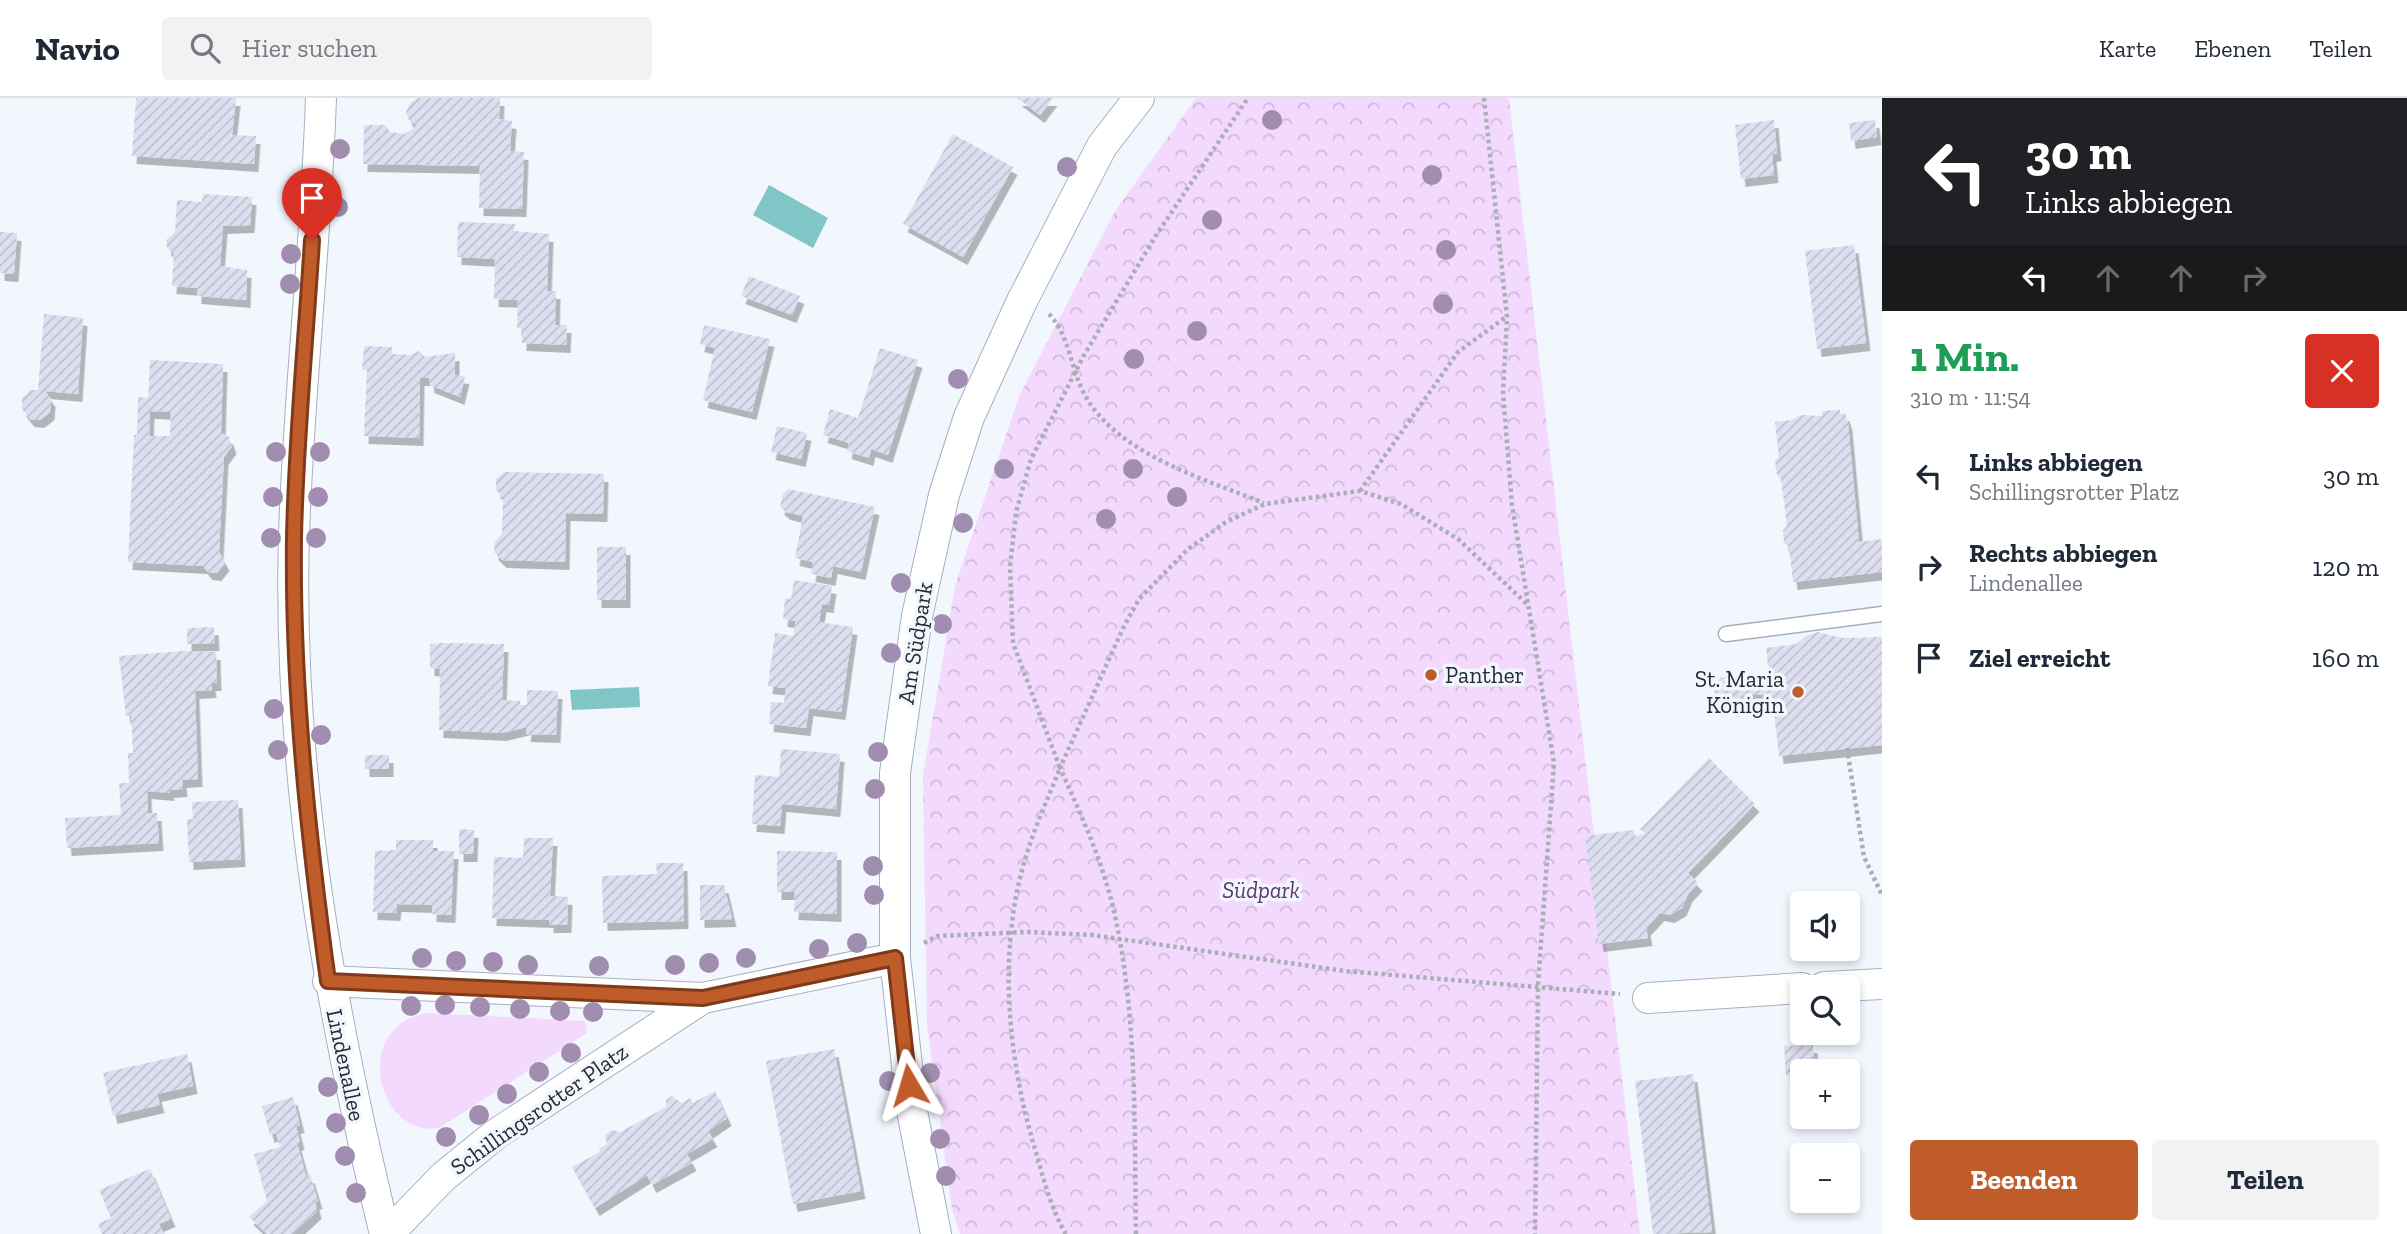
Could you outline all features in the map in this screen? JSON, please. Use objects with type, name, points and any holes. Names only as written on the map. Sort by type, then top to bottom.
[{"type":"street","name":"Lindenallee","points":[[321,98],[294,535],[302,774],[328,981],[356,1117],[386,1234]]},
{"type":"street","name":"Am Südpark","points":[[936,1234],[912,1111],[895,958],[895,773],[917,616],[944,495],[969,417],[1022,301],[1102,146],[1139,98]]},
{"type":"street","name":"Schillingsrotter Platz","points":[[328,981],[703,998],[895,958]]},
{"type":"street","points":[[1860,985],[1882,984]]},
{"type":"street","points":[[1648,998],[1790,989]]},
{"type":"street","name":"Schillingsrotter Platz","points":[[386,1234],[443,1177],[496,1134],[703,998]]},
{"type":"lane","points":[[1727,634],[1882,614]]},
{"type":"path","points":[[1136,1234],[1132,1040],[1119,938],[1094,843],[1060,768],[1013,643],[1010,567],[1016,512],[1031,459],[1075,373],[1157,234],[1248,98]]},
{"type":"path","points":[[1484,98],[1507,317],[1503,392],[1512,505],[1554,763],[1538,985],[1535,1234]]},
{"type":"path","points":[[1022,301],[1046,312],[1058,324],[1086,398],[1127,439],[1180,470],[1265,503]]},
{"type":"path","points":[[1360,491],[1458,352],[1507,317]]},
{"type":"path","points":[[1066,1234],[1041,1170],[1022,1099],[1010,1006],[1012,933],[1027,854],[1060,768],[1124,626],[1139,600],[1188,549],[1226,522],[1265,503],[1360,491],[1401,504],[1458,538],[1529,606]]},
{"type":"path","points":[[1847,748],[1864,857],[1882,895]]},
{"type":"path","points":[[895,958],[937,936],[1012,933],[1119,938],[1345,971],[1538,985],[1648,998]]},
{"type":"green space","name":"Südpark","points":[[1196,98],[1509,98],[1640,1234],[960,1234],[952,1209],[927,1025],[923,776],[955,586],[1019,396],[1115,211]]},
{"type":"green space","points":[[427,1013],[585,1021],[587,1033],[439,1128],[418,1127],[400,1116],[388,1100],[381,1080],[381,1058],[388,1038],[403,1022]]},
{"type":"water","points":[[769,185],[828,218],[813,248],[753,215]]},
{"type":"water","points":[[639,687],[640,707],[572,710],[570,690]]},
{"type":"building","points":[[136,98],[236,98],[232,135],[256,136],[254,164],[132,156]]},
{"type":"building","points":[[418,98],[500,98],[499,119],[512,121],[510,151],[524,152],[522,209],[479,208],[480,166],[363,164],[364,125],[385,125],[390,132],[405,134],[417,126],[409,120],[406,112],[410,103]]},
{"type":"building","points":[[1017,98],[1053,98],[1040,115]]},
{"type":"building","points":[[1774,120],[1777,153],[1772,154],[1774,175],[1741,179],[1735,125]]},
{"type":"building","points":[[1875,120],[1877,137],[1851,141],[1849,123]]},
{"type":"building","points":[[953,134],[1013,167],[963,257],[903,224]]},
{"type":"building","points":[[203,194],[252,197],[250,225],[223,226],[220,266],[247,270],[246,300],[197,296],[197,288],[172,286],[174,253],[167,248],[166,240],[175,232],[177,200],[202,202]]},
{"type":"building","points":[[458,222],[515,224],[514,231],[549,234],[547,291],[556,291],[555,325],[567,325],[566,345],[522,343],[522,328],[517,328],[518,300],[494,299],[495,259],[457,257]]},
{"type":"building","points":[[0,232],[17,233],[14,274],[0,273]]},
{"type":"building","points":[[1854,245],[1866,343],[1817,349],[1805,251]]},
{"type":"building","points":[[749,276],[800,296],[792,315],[741,296]]},
{"type":"building","points":[[44,314],[83,318],[78,394],[45,391],[51,399],[50,412],[40,420],[30,419],[22,409],[22,398],[31,390],[38,390]]},
{"type":"building","points":[[704,325],[770,339],[752,412],[703,400],[715,348],[700,344]]},
{"type":"building","points":[[364,346],[392,347],[392,354],[410,355],[419,351],[425,357],[455,353],[455,375],[465,376],[460,397],[430,385],[429,378],[420,378],[419,438],[364,436],[367,370],[362,370]]},
{"type":"building","points":[[880,348],[918,360],[888,455],[871,449],[869,458],[847,451],[849,443],[823,435],[830,409],[858,418]]},
{"type":"building","points":[[150,360],[223,364],[221,433],[229,437],[232,446],[224,457],[219,552],[225,563],[217,573],[208,572],[203,566],[128,562],[138,397],[148,398]],"holes":[[[150,411],[171,412],[170,436],[149,436]]]},
{"type":"building","points":[[1840,410],[1840,414],[1845,413],[1848,423],[1859,542],[1882,539],[1882,572],[1793,582],[1789,547],[1784,543],[1783,530],[1787,526],[1781,479],[1777,475],[1775,461],[1779,457],[1775,422],[1791,420],[1801,415],[1822,416],[1822,411]]},
{"type":"building","points":[[777,426],[807,433],[801,459],[771,452]]},
{"type":"building","points":[[504,472],[604,474],[603,514],[566,513],[565,562],[502,560],[494,552],[495,542],[502,534],[503,498],[496,490],[496,479]]},
{"type":"building","points":[[788,489],[875,507],[861,572],[833,566],[831,578],[811,574],[813,562],[795,558],[803,516],[786,512],[780,507],[783,494]]},
{"type":"building","points":[[597,547],[626,547],[626,600],[597,600]]},
{"type":"building","points":[[794,580],[832,586],[829,605],[822,604],[819,622],[853,627],[841,712],[809,708],[806,728],[769,724],[771,702],[784,703],[786,688],[768,686],[775,633],[793,636],[796,621],[783,619],[785,598],[791,599]]},
{"type":"building","points":[[214,627],[215,643],[187,644],[187,628]]},
{"type":"building","name":"St. Maria Königin","points":[[1818,632],[1842,638],[1882,637],[1882,745],[1779,756],[1772,695],[1748,694],[1742,705],[1734,709],[1722,706],[1717,701],[1714,690],[1720,678],[1732,674],[1747,684],[1770,681],[1766,648],[1796,644],[1806,636]]},
{"type":"building","points":[[430,644],[504,644],[502,700],[520,701],[520,705],[527,705],[527,690],[558,691],[556,735],[526,734],[527,727],[502,733],[439,730],[440,669],[430,668]]},
{"type":"building","points":[[184,651],[216,652],[217,683],[211,683],[212,690],[195,691],[198,779],[182,780],[183,789],[169,790],[170,793],[147,791],[148,813],[157,813],[159,843],[67,848],[65,818],[121,815],[119,783],[129,783],[128,753],[133,753],[131,715],[126,716],[119,656]]},
{"type":"building","points":[[781,749],[840,754],[836,809],[782,804],[780,826],[752,824],[755,775],[779,777]]},
{"type":"building","points":[[365,755],[389,755],[389,769],[365,769]]},
{"type":"building","points":[[1709,758],[1755,804],[1688,873],[1698,883],[1688,894],[1682,908],[1670,915],[1660,913],[1646,928],[1648,938],[1599,944],[1585,836],[1634,830],[1635,836],[1645,834],[1640,829]]},
{"type":"building","points":[[238,800],[241,859],[189,862],[187,819],[193,819],[192,802]]},
{"type":"building","points":[[459,829],[474,830],[473,854],[459,854]]},
{"type":"building","points":[[524,838],[553,838],[550,896],[568,897],[567,925],[549,925],[549,920],[492,918],[494,857],[523,858]]},
{"type":"building","points":[[396,840],[433,840],[433,851],[454,851],[451,915],[432,914],[432,905],[397,904],[396,913],[373,912],[375,851],[396,850]]},
{"type":"building","points":[[777,851],[837,852],[837,914],[794,912],[795,892],[777,892]]},
{"type":"building","points":[[656,863],[683,863],[684,921],[603,923],[602,876],[657,874]]},
{"type":"building","points":[[700,885],[724,885],[732,919],[700,920]]},
{"type":"building","points":[[1813,1045],[1814,1059],[1790,1059],[1790,1074],[1786,1075],[1784,1046]]},
{"type":"building","points":[[834,1049],[861,1191],[793,1204],[766,1061]]},
{"type":"building","points":[[187,1054],[193,1086],[157,1094],[160,1105],[113,1116],[103,1073]]},
{"type":"building","points":[[1693,1074],[1712,1232],[1653,1234],[1635,1081]]},
{"type":"building","points":[[715,1091],[727,1118],[708,1131],[713,1139],[687,1154],[692,1163],[652,1185],[647,1175],[595,1208],[572,1167],[600,1152],[599,1149],[607,1144],[605,1135],[612,1130],[620,1132],[666,1107],[666,1100],[672,1096],[682,1103],[690,1098],[693,1103]]},
{"type":"building","points":[[293,1097],[300,1125],[296,1126],[300,1142],[297,1143],[306,1176],[310,1175],[318,1201],[315,1202],[317,1211],[292,1234],[267,1234],[249,1217],[267,1201],[254,1154],[280,1147],[276,1133],[270,1135],[262,1106]]},
{"type":"building","points":[[150,1169],[171,1219],[159,1224],[164,1234],[102,1234],[98,1224],[111,1218],[99,1190]]},
{"type":"place","name":"Panther","points":[[1431,675]]},
{"type":"place","name":"St. Maria Königin","points":[[1798,692]]},
{"type":"route","points":[[312,240],[294,535],[295,609],[302,774],[328,981],[703,998],[817,972],[895,958],[909,1085]]}]
